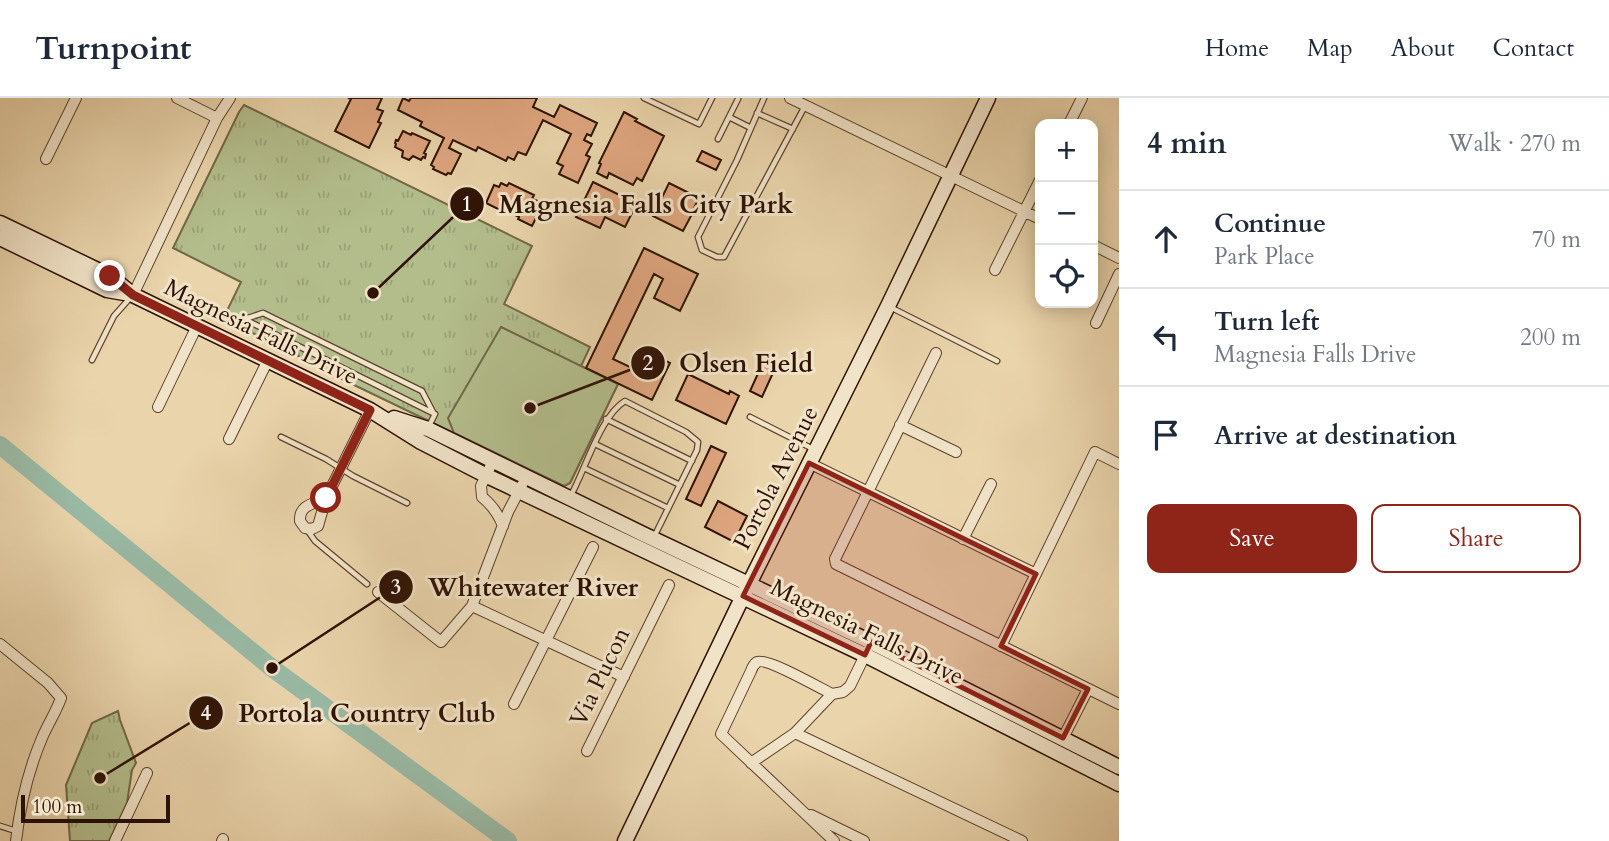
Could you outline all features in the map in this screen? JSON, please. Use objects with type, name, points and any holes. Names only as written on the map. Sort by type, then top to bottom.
[{"type":"street","points":[[46,159],[76,98]]},
{"type":"street","points":[[177,98],[217,118]]},
{"type":"street","points":[[133,295],[217,118],[230,98]]},
{"type":"street","points":[[790,98],[1035,217]]},
{"type":"street","name":"Portola Avenue","points":[[625,841],[988,98]]},
{"type":"street","points":[[1072,119],[1082,98]]},
{"type":"street","points":[[995,270],[1039,182]]},
{"type":"street","name":"Magnesia Falls Drive","points":[[0,223],[110,276],[133,295]]},
{"type":"street","name":"Magnesia Falls Drive","points":[[0,238],[107,289],[133,295],[425,435],[493,461],[653,539],[746,590]]},
{"type":"street","points":[[1098,248],[1119,258]]},
{"type":"street","points":[[1096,323],[1119,274]]},
{"type":"street","points":[[158,407],[197,326]]},
{"type":"street","points":[[936,353],[835,559],[836,564],[1119,704]]},
{"type":"street","points":[[229,439],[268,360]]},
{"type":"street","points":[[326,498],[304,507],[301,511],[303,525],[312,529],[318,526],[326,498],[370,410]]},
{"type":"street","points":[[900,425],[956,452]]},
{"type":"street","name":"Magnesia Falls Drive","points":[[425,435],[485,475],[519,492],[746,590],[1063,738],[1119,767]]},
{"type":"street","points":[[1001,646],[1095,452],[1119,464]]},
{"type":"street","points":[[812,457],[867,492],[1036,574]]},
{"type":"street","points":[[493,461],[481,486],[482,497],[495,510],[503,526]]},
{"type":"street","points":[[379,592],[441,642],[472,606],[503,526],[526,477]]},
{"type":"street","points":[[963,539],[991,484]]},
{"type":"street","points":[[514,704],[593,547]]},
{"type":"street","name":"Via Pucon","points":[[587,751],[669,584]]},
{"type":"street","points":[[472,606],[624,677]]},
{"type":"street","points":[[0,645],[48,683],[61,698],[32,764],[22,800],[17,836]]},
{"type":"street","points":[[751,763],[795,733],[832,694],[843,692],[849,686],[868,648]]},
{"type":"street","name":"Magnesia Falls Drive","points":[[868,648],[1119,784]]},
{"type":"street","points":[[832,694],[766,661],[760,661],[755,663],[722,734],[834,841]]},
{"type":"street","points":[[1063,738],[1088,689]]},
{"type":"street","points":[[795,733],[1022,841]]},
{"type":"street","points":[[116,841],[147,773]]},
{"type":"street","points":[[799,810],[864,841]]},
{"type":"lane","points":[[644,98],[699,124],[712,98]]},
{"type":"lane","points":[[764,98],[737,160],[698,237],[702,250],[717,257],[724,257],[806,106]]},
{"type":"lane","points":[[718,139],[738,99]]},
{"type":"lane","points":[[757,113],[793,129]]},
{"type":"lane","points":[[729,117],[751,128]]},
{"type":"lane","points":[[92,360],[114,316],[133,295]]},
{"type":"lane","points":[[888,306],[997,361]]},
{"type":"lane","points":[[263,313],[410,385],[422,391],[435,414],[244,319],[263,313]]},
{"type":"lane","points":[[569,499],[606,419],[625,401],[685,432],[698,442],[692,461],[653,539]]},
{"type":"lane","points":[[425,435],[435,414]]},
{"type":"lane","points":[[750,417],[812,457]]},
{"type":"lane","points":[[606,419],[692,461]]},
{"type":"lane","points":[[281,437],[407,503]]},
{"type":"lane","points":[[595,444],[680,485]]},
{"type":"lane","points":[[584,468],[668,508]]},
{"type":"lane","points":[[303,525],[315,541],[367,584]]},
{"type":"lane","points":[[0,826],[17,836]]},
{"type":"highlighted area","points":[[809,463],[1036,574],[1001,646],[1088,689],[1063,738],[871,642],[865,655],[743,596]]},
{"type":"green space","points":[[244,105],[532,246],[504,304],[590,347],[581,366],[618,384],[570,483],[564,486],[223,319],[241,282],[173,248]]},
{"type":"green space","points":[[501,327],[618,384],[570,483],[564,486],[454,433],[448,418]]},
{"type":"green space","points":[[118,711],[136,763],[132,770],[127,803],[109,841],[70,841],[66,785],[92,723]]},
{"type":"building","points":[[348,98],[382,98],[377,109],[383,111],[378,122],[381,123],[369,148],[335,131],[351,99]]},
{"type":"building","points":[[403,98],[409,101],[411,98],[537,98],[533,107],[554,117],[560,105],[597,123],[591,136],[587,134],[584,140],[592,144],[586,155],[590,157],[578,183],[559,174],[563,166],[557,163],[571,134],[543,120],[526,155],[518,152],[514,160],[508,157],[506,161],[478,147],[476,151],[453,140],[449,148],[461,154],[451,174],[446,175],[433,169],[431,165],[444,138],[420,126],[422,122],[398,110]]},
{"type":"building","points":[[624,112],[664,136],[642,181],[637,178],[633,185],[609,173],[607,178],[597,173],[601,164],[599,163]]},
{"type":"building","points":[[403,131],[430,141],[424,153],[425,158],[421,160],[413,156],[409,160],[402,157],[403,151],[395,147],[395,143]]},
{"type":"building","points":[[702,151],[721,160],[716,170],[697,161]]},
{"type":"building","points":[[593,182],[640,205],[636,213],[633,211],[625,227],[605,217],[600,228],[576,217]]},
{"type":"building","points":[[501,183],[507,186],[509,183],[534,195],[532,199],[538,201],[536,206],[541,208],[532,226],[501,208],[500,210],[486,203],[494,185],[499,187]]},
{"type":"building","points":[[669,183],[699,198],[694,215],[692,214],[683,231],[653,216]]},
{"type":"building","points":[[644,248],[698,274],[680,311],[654,298],[663,279],[654,274],[613,359],[634,369],[643,350],[670,363],[652,400],[586,368]]},
{"type":"building","points":[[766,356],[778,362],[762,397],[750,391]]},
{"type":"building","points":[[688,374],[729,394],[730,391],[739,396],[726,424],[676,400]]},
{"type":"building","points":[[711,446],[726,453],[701,506],[686,499]]},
{"type":"building","points":[[718,501],[747,516],[734,542],[705,527]]},
{"type":"waterway","points":[[0,445],[272,668],[508,841]]},
{"type":"place","name":"Magnesia Falls City Park","points":[[373,293]]},
{"type":"place","name":"Olsen Field","points":[[530,408]]},
{"type":"place","name":"Whitewater River","points":[[272,668]]},
{"type":"place","name":"Portola Country Club","points":[[100,778]]},
{"type":"route","points":[[110,276],[133,295],[370,410],[326,498]]}]
